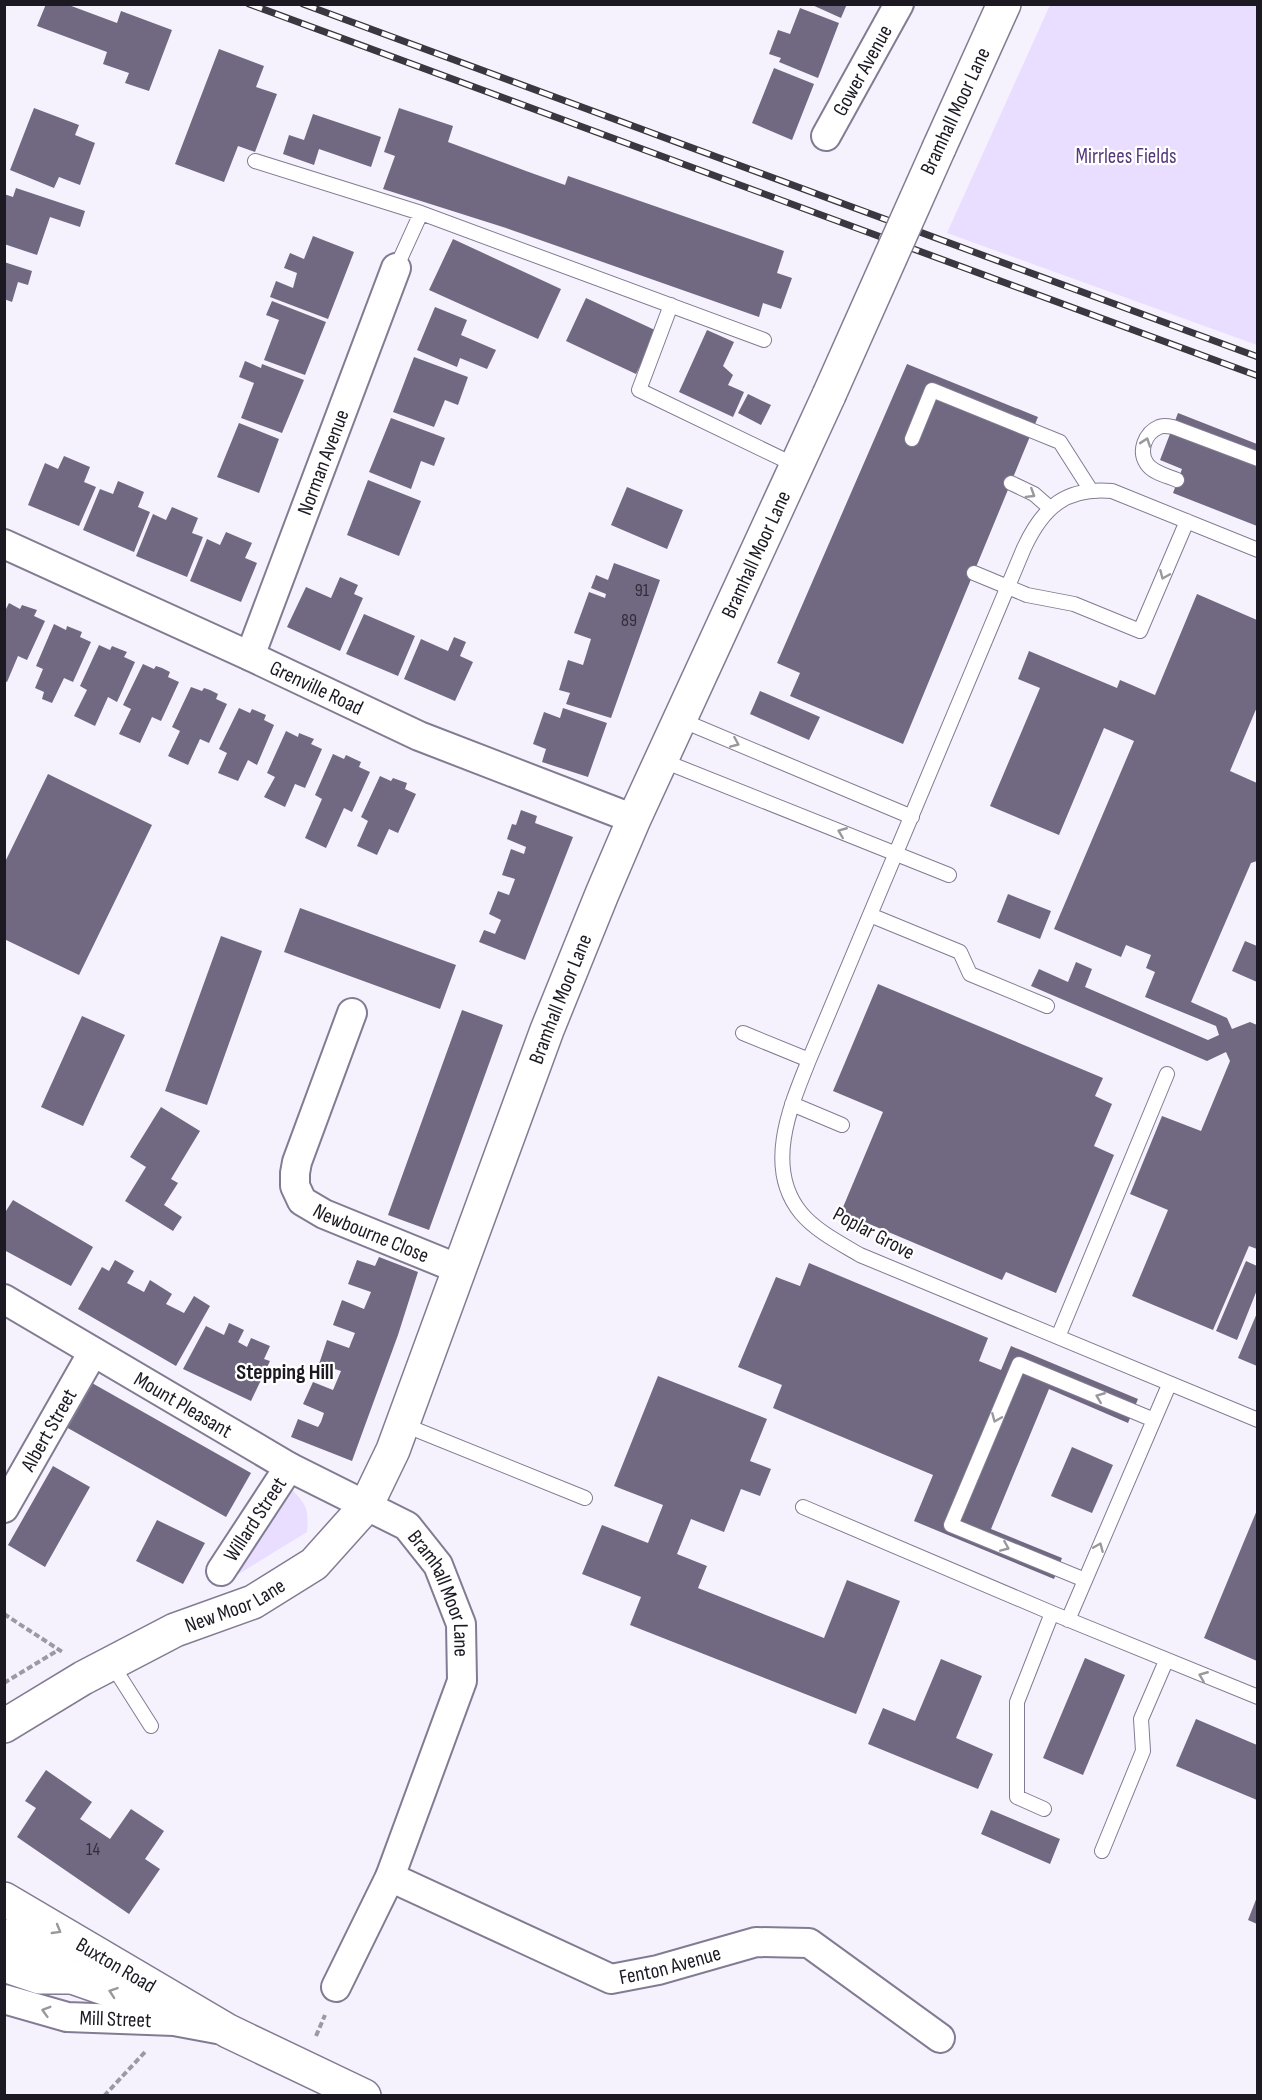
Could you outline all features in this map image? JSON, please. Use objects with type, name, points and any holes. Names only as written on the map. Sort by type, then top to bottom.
[{"type":"main road","name":"Bramhall Moor Lane","points":[[366,1506],[393,1450],[547,1030],[634,819],[797,466],[1004,4]]},
{"type":"main road","name":"New Moor Lane","points":[[4,1726],[95,1672],[175,1630],[253,1602],[314,1564],[366,1506]]},
{"type":"main road","name":"New Moor Lane","points":[[4,1705],[15,1698],[95,1672]]},
{"type":"main road","name":"Buxton Road","points":[[5,1899],[228,2031],[359,2094]]},
{"type":"main road","points":[[4,1936],[72,1977]]},
{"type":"main road","name":"Buxton Road","points":[[4,1965],[39,1977],[72,1977],[228,2031]]},
{"type":"street","name":"Gower Avenue","points":[[826,136],[899,4]]},
{"type":"street","name":"Norman Avenue","points":[[250,656],[396,268]]},
{"type":"street","name":"Grenville Road","points":[[4,544],[419,736],[634,819]]},
{"type":"street","name":"Newbourne Close","points":[[352,1013],[297,1162],[296,1186],[302,1201],[324,1214],[459,1269]]},
{"type":"street","name":"Mount Pleasant","points":[[4,1299],[288,1467],[366,1506]]},
{"type":"street","name":"Albert Street","points":[[4,1508],[93,1352]]},
{"type":"street","name":"Willard Street","points":[[221,1571],[288,1467]]},
{"type":"street","name":"Bramhall Moor Lane","points":[[336,1987],[390,1877],[462,1681],[461,1624],[438,1565],[407,1526],[366,1506]]},
{"type":"street","name":"Fenton Avenue","points":[[390,1877],[611,1979],[658,1970],[756,1942],[809,1943],[940,2038]]},
{"type":"street","name":"Mill Street","points":[[4,1999],[67,2017],[174,2021],[228,2031]]},
{"type":"lane","points":[[255,161],[421,213],[764,339]]},
{"type":"lane","points":[[396,268],[421,213]]},
{"type":"lane","points":[[671,305],[639,390],[797,466]]},
{"type":"lane","points":[[912,439],[932,390],[1060,442],[1090,489]]},
{"type":"lane","points":[[1177,480],[1157,472],[1148,465],[1143,454],[1144,443],[1150,433],[1161,426],[1173,427],[1257,459]]},
{"type":"lane","points":[[1011,483],[1034,494],[1050,508],[1090,489],[1112,491],[1257,550]]},
{"type":"lane","name":"Poplar Grove","points":[[1050,508],[1032,531],[809,1060],[792,1104],[782,1147],[783,1174],[792,1200],[812,1223],[831,1238],[886,1267],[1257,1420]]},
{"type":"lane","points":[[974,573],[1027,595],[1074,604],[1140,631],[1187,521]]},
{"type":"lane","points":[[681,720],[912,817]]},
{"type":"lane","points":[[661,760],[949,875]]},
{"type":"lane","points":[[870,915],[960,952],[970,974],[1047,1006]]},
{"type":"lane","points":[[743,1033],[809,1060]]},
{"type":"lane","points":[[1058,1337],[1167,1074]]},
{"type":"lane","points":[[792,1104],[842,1125]]},
{"type":"lane","points":[[1085,1580],[951,1525],[1019,1364],[1154,1420]]},
{"type":"lane","points":[[1068,1620],[1169,1384]]},
{"type":"lane","points":[[402,1424],[585,1498]]},
{"type":"lane","points":[[803,1507],[1068,1620],[1257,1697]]},
{"type":"lane","points":[[1044,1809],[1017,1797],[1017,1702],[1052,1613]]},
{"type":"lane","points":[[1102,1851],[1143,1751],[1141,1719],[1166,1660]]},
{"type":"lane","points":[[95,1672],[151,1726]]},
{"type":"path","points":[[4,1614],[95,1672]]},
{"type":"path","points":[[4,1683],[60,1649]]},
{"type":"path","points":[[303,2067],[336,1987]]},
{"type":"path","points":[[104,2096],[174,2021]]},
{"type":"green space","name":"Mirrlees Fields","points":[[1050,5],[1257,5],[1257,345],[947,233]]},
{"type":"green space","points":[[292,1490],[306,1508],[307,1532],[237,1575]]},
{"type":"building","points":[[46,4],[66,4],[117,23],[121,11],[172,30],[149,91],[125,83],[129,73],[103,64],[107,52],[37,26]]},
{"type":"building","points":[[810,4],[847,4],[841,18]]},
{"type":"building","points":[[800,8],[839,23],[818,78],[779,62],[781,58],[769,54],[778,30],[790,34]]},
{"type":"building","points":[[219,49],[264,66],[256,87],[277,94],[255,152],[238,146],[224,182],[175,164]]},
{"type":"building","points":[[774,68],[814,84],[792,140],[752,123]]},
{"type":"building","points":[[34,108],[79,125],[75,135],[95,143],[80,185],[59,177],[54,188],[10,170]]},
{"type":"building","points":[[399,108],[453,126],[448,142],[526,171],[565,185],[568,176],[784,251],[777,273],[792,278],[781,309],[763,303],[759,317],[506,228],[383,189],[395,156],[384,152]]},
{"type":"building","points":[[313,114],[381,137],[371,167],[319,149],[314,165],[283,154],[289,135],[304,140]]},
{"type":"building","points":[[16,188],[85,211],[80,227],[50,217],[37,255],[4,244],[4,194],[13,197]]},
{"type":"building","points":[[313,236],[354,252],[328,319],[270,297],[276,281],[293,288],[297,273],[284,268],[290,253],[304,259]]},
{"type":"building","points":[[453,239],[561,289],[538,339],[429,290]]},
{"type":"building","points":[[4,262],[32,271],[28,285],[18,282],[12,302],[4,299]]},
{"type":"building","points":[[586,298],[657,331],[636,374],[566,341]]},
{"type":"building","points":[[272,301],[326,322],[305,375],[264,360],[279,320],[266,315]]},
{"type":"building","points":[[435,307],[467,320],[461,335],[496,350],[487,369],[460,358],[457,367],[417,350]]},
{"type":"building","points":[[707,330],[734,342],[723,366],[733,375],[728,385],[744,392],[733,417],[679,392]]},
{"type":"building","points":[[414,357],[468,377],[458,405],[445,400],[434,427],[393,412]]},
{"type":"building","points":[[245,361],[261,368],[262,364],[304,380],[282,433],[241,418],[254,383],[239,377]]},
{"type":"building","points":[[907,364],[1038,417],[903,744],[790,696],[800,673],[777,663]]},
{"type":"building","points":[[748,394],[771,405],[761,425],[738,413]]},
{"type":"building","points":[[1178,413],[1257,444],[1257,526],[1173,493],[1182,469],[1160,460]]},
{"type":"building","points":[[391,418],[445,438],[434,466],[421,461],[411,489],[369,472]]},
{"type":"building","points":[[239,423],[279,439],[259,493],[217,477]]},
{"type":"building","points":[[64,456],[90,467],[84,482],[96,487],[79,526],[28,505],[45,463],[58,469]]},
{"type":"building","points":[[368,480],[421,501],[399,556],[347,535]]},
{"type":"building","points":[[118,481],[144,492],[138,507],[150,512],[134,552],[83,530],[100,489],[113,494]]},
{"type":"building","points":[[627,487],[683,510],[667,549],[611,525]]},
{"type":"building","points":[[172,507],[198,518],[192,533],[203,537],[187,577],[136,556],[153,514],[166,520]]},
{"type":"building","points":[[226,532],[252,543],[245,558],[257,563],[241,602],[190,581],[207,539],[220,545]]},
{"type":"building","points":[[614,563],[660,580],[611,718],[566,704],[570,693],[559,690],[568,660],[583,665],[591,639],[574,633],[589,592],[605,598],[606,594],[591,588],[596,575],[608,580]]},
{"type":"building","points":[[340,577],[358,585],[354,594],[363,598],[340,651],[287,627],[306,587],[331,598]]},
{"type":"building","points":[[1197,594],[1257,620],[1257,707],[1230,771],[1257,783],[1257,861],[1251,863],[1191,1002],[1227,1018],[1232,1029],[1250,1022],[1257,1025],[1257,1249],[1249,1246],[1213,1330],[1132,1296],[1168,1210],[1130,1194],[1162,1116],[1201,1131],[1230,1061],[1226,1052],[1207,1061],[1031,986],[1039,969],[1068,982],[1076,962],[1092,969],[1085,987],[1208,1040],[1219,1035],[1216,1026],[1145,997],[1155,972],[1146,968],[1151,955],[1126,945],[1121,957],[1054,929],[1134,741],[1104,728],[1059,835],[990,806],[1040,688],[1018,679],[1029,651],[1117,688],[1120,680],[1155,695]]},
{"type":"building","points":[[9,603],[20,609],[22,605],[37,610],[34,616],[45,621],[27,660],[18,656],[7,682],[4,681],[4,613]]},
{"type":"building","points":[[364,614],[415,636],[398,676],[346,654]]},
{"type":"building","points":[[54,624],[66,630],[67,626],[82,632],[80,637],[91,642],[73,682],[64,678],[52,703],[42,699],[44,692],[35,688],[43,669],[36,666]]},
{"type":"building","points":[[454,637],[466,642],[460,656],[473,662],[455,701],[404,679],[421,639],[448,651]]},
{"type":"building","points":[[99,645],[110,650],[112,646],[127,652],[124,657],[135,662],[117,702],[108,697],[95,726],[74,716],[87,690],[80,686]]},
{"type":"building","points":[[143,664],[170,672],[168,677],[179,682],[161,721],[152,717],[140,743],[119,734],[131,709],[123,705]]},
{"type":"building","points":[[191,687],[202,691],[204,688],[210,690],[218,694],[216,699],[227,704],[209,743],[200,739],[188,765],[168,756],[180,731],[172,727]]},
{"type":"building","points":[[760,691],[820,717],[809,740],[750,714]]},
{"type":"building","points":[[239,708],[250,713],[252,709],[266,715],[264,720],[274,725],[257,765],[248,760],[238,781],[218,773],[227,753],[219,749]]},
{"type":"building","points":[[563,708],[607,723],[588,777],[542,762],[546,749],[533,744],[544,712],[560,718]]},
{"type":"building","points":[[286,731],[298,737],[299,733],[314,739],[311,744],[322,749],[305,788],[295,784],[285,807],[264,797],[275,777],[267,773]]},
{"type":"building","points":[[333,754],[344,759],[346,755],[361,762],[359,767],[370,772],[352,812],[344,808],[326,848],[305,838],[322,799],[315,795]]},
{"type":"building","points":[[48,774],[152,825],[79,975],[4,939],[4,864]]},
{"type":"building","points":[[380,776],[391,781],[393,778],[407,783],[405,789],[416,794],[398,833],[389,829],[377,855],[357,846],[368,821],[361,817]]},
{"type":"building","points":[[521,810],[537,816],[535,823],[573,837],[525,960],[479,942],[484,930],[495,934],[501,920],[489,914],[498,891],[509,895],[515,879],[502,875],[511,849],[524,854],[526,847],[507,839],[512,824],[516,825]]},
{"type":"building","points":[[1008,894],[1051,911],[1040,939],[997,922]]},
{"type":"building","points":[[300,908],[456,965],[440,1009],[284,952]]},
{"type":"building","points":[[221,936],[262,951],[207,1105],[165,1091]]},
{"type":"building","points":[[1245,941],[1257,946],[1257,982],[1232,971]]},
{"type":"building","points":[[878,984],[1103,1078],[1095,1096],[1112,1104],[1094,1146],[1114,1155],[1056,1293],[1006,1272],[1002,1280],[841,1212],[883,1112],[833,1091]]},
{"type":"building","points":[[462,1010],[503,1025],[429,1230],[388,1215]]},
{"type":"building","points":[[82,1016],[125,1035],[83,1126],[41,1107]]},
{"type":"building","points":[[161,1107],[200,1131],[171,1179],[178,1183],[164,1205],[182,1217],[173,1231],[125,1201],[146,1167],[130,1157]]},
{"type":"building","points":[[13,1200],[93,1247],[71,1286],[4,1250],[4,1214]]},
{"type":"building","points":[[379,1257],[418,1272],[398,1335],[352,1461],[291,1437],[298,1419],[318,1427],[321,1422],[324,1413],[303,1404],[313,1382],[333,1390],[341,1371],[319,1364],[327,1340],[349,1348],[355,1333],[333,1325],[342,1300],[364,1309],[371,1292],[348,1284],[357,1260],[375,1266]]},
{"type":"building","points":[[115,1260],[134,1271],[127,1283],[144,1292],[150,1280],[172,1294],[166,1304],[184,1313],[194,1296],[210,1306],[176,1366],[78,1309],[102,1267],[109,1271]]},
{"type":"building","points":[[1246,1261],[1257,1266],[1257,1290],[1237,1340],[1216,1331]]},
{"type":"building","points":[[809,1263],[988,1338],[979,1361],[1001,1370],[1011,1346],[1138,1399],[1128,1423],[1049,1389],[991,1529],[1062,1558],[1054,1579],[914,1521],[933,1475],[773,1408],[782,1385],[738,1367],[776,1277],[800,1286]]},
{"type":"building","points":[[1257,1313],[1257,1366],[1238,1358]]},
{"type":"building","points":[[229,1323],[244,1330],[238,1342],[247,1347],[251,1338],[270,1346],[264,1359],[270,1361],[251,1401],[183,1369],[206,1326],[224,1335]]},
{"type":"building","points":[[658,1376],[767,1419],[750,1461],[771,1469],[760,1496],[741,1489],[724,1532],[691,1519],[677,1554],[707,1566],[698,1588],[824,1638],[847,1580],[900,1601],[856,1714],[630,1625],[641,1597],[582,1574],[602,1525],[648,1543],[663,1505],[614,1486]]},
{"type":"building","points":[[92,1383],[251,1473],[226,1517],[66,1427]]},
{"type":"building","points":[[1072,1447],[1113,1465],[1092,1513],[1051,1496]]},
{"type":"building","points":[[53,1466],[90,1487],[45,1567],[8,1545]]},
{"type":"building","points":[[1257,1510],[1257,1661],[1204,1638]]},
{"type":"building","points":[[157,1520],[205,1543],[183,1584],[136,1561]]},
{"type":"building","points":[[1085,1658],[1125,1675],[1083,1775],[1043,1758]]},
{"type":"building","points":[[941,1659],[982,1676],[956,1738],[993,1754],[978,1789],[868,1744],[883,1708],[915,1721]]},
{"type":"building","points":[[1196,1719],[1257,1745],[1257,1800],[1176,1766]]},
{"type":"building","points":[[46,1770],[92,1802],[80,1819],[110,1839],[131,1809],[164,1831],[145,1859],[160,1869],[129,1914],[17,1837],[36,1808],[25,1801]]},
{"type":"building","points":[[991,1810],[1060,1839],[1050,1864],[981,1834]]},
{"type":"building","points":[[1257,1897],[1257,1924],[1248,1920]]},
{"type":"railway","points":[[249,4],[1258,376]]},
{"type":"railway","points":[[303,4],[1258,357]]},
{"type":"district","name":"Stepping Hill","points":[[285,1371]]}]
